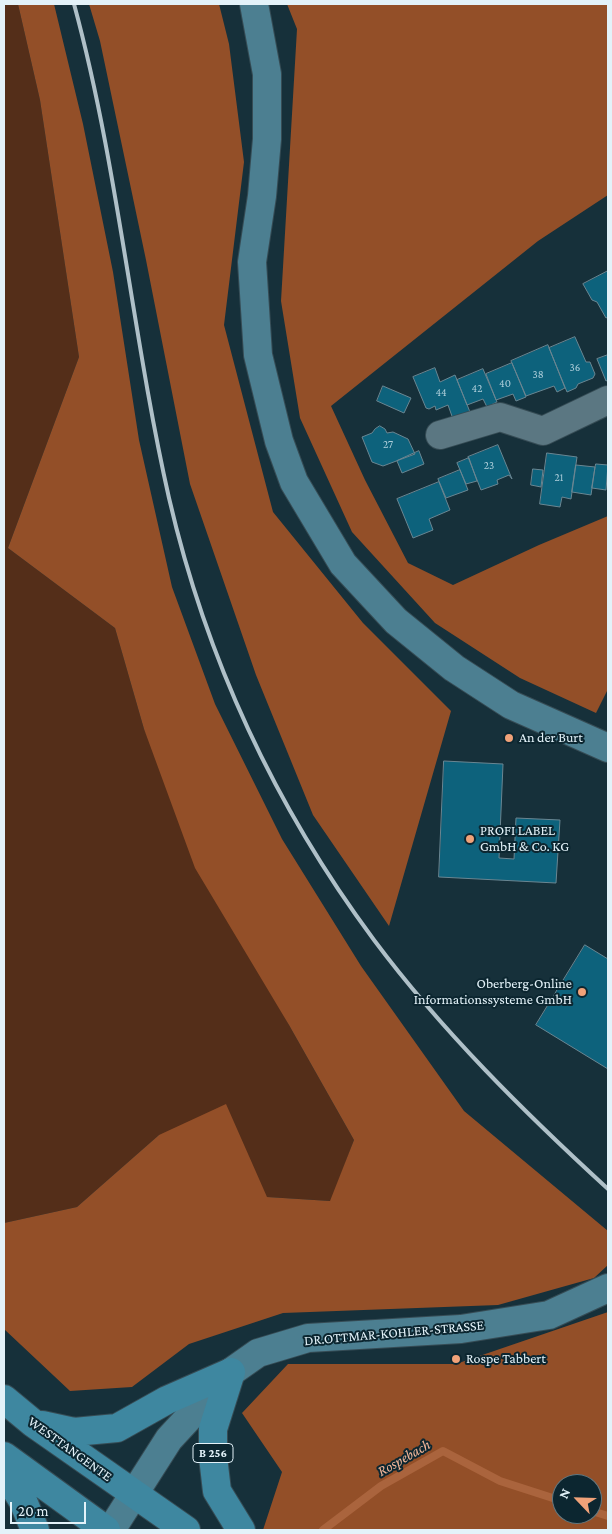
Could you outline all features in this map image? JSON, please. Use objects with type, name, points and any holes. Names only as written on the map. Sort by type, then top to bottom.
[{"type":"main road","points":[[33,1423],[74,1432],[117,1428],[167,1400],[232,1372]]},
{"type":"main road","name":"B 256","points":[[232,1372],[212,1429],[213,1457],[217,1491],[241,1530]]},
{"type":"main road","name":"WESTTANGENTE","points":[[4,1399],[33,1423],[186,1530]]},
{"type":"main road","points":[[4,1456],[106,1530]]},
{"type":"main road","points":[[4,1471],[23,1501],[35,1530]]},
{"type":"street","points":[[254,4],[267,74],[266,149],[262,196],[252,262],[258,355],[279,441],[294,482],[343,564],[396,621],[454,668],[511,706],[608,748]]},
{"type":"street","points":[[440,435],[500,417],[543,431],[608,400]]},
{"type":"street","name":"DR.OTTMAR-KOHLER-STRASSE","points":[[111,1530],[132,1494],[169,1439],[232,1372],[258,1353],[308,1338],[461,1329],[548,1315],[608,1288]]},
{"type":"shaded area","points":[[4,4],[18,4],[40,100],[79,357],[8,548],[115,628],[144,729],[289,1025],[354,1140],[331,1201],[267,1197],[159,1135],[77,1207],[4,1223]]},
{"type":"shaded area","points":[[18,4],[54,4],[83,124],[113,272],[139,440],[172,587],[215,704],[282,839],[361,966],[464,1111],[608,1231],[608,1265],[594,1278],[498,1305],[283,1313],[189,1344],[132,1387],[70,1391],[4,1329],[4,1223],[77,1207],[159,1135],[226,1104],[267,1197],[330,1201],[354,1140],[289,1025],[195,868],[144,729],[115,628],[8,548],[79,357],[40,100]]},
{"type":"shaded area","points":[[89,4],[219,4],[229,44],[244,162],[224,325],[273,512],[363,623],[451,711],[389,926],[313,815],[256,675],[190,484],[100,41]]},
{"type":"shaded area","points":[[287,4],[608,4],[608,195],[538,241],[331,406],[365,480],[408,563],[453,585],[539,545],[608,516],[608,689],[596,713],[520,678],[435,623],[352,532],[300,418],[281,301],[297,29]]},
{"type":"shaded area","points":[[608,1312],[608,1530],[263,1530],[282,1472],[242,1413],[288,1364],[456,1364]]},
{"type":"building","points":[[608,271],[608,317],[606,318],[597,302],[592,300],[583,284]]},
{"type":"building","points":[[575,337],[586,362],[590,362],[595,374],[593,378],[578,384],[576,388],[567,392],[549,348]]},
{"type":"building","points":[[548,345],[565,388],[557,392],[554,386],[526,396],[511,361]]},
{"type":"building","points":[[608,355],[608,380],[606,381],[597,359]]},
{"type":"building","points":[[512,363],[526,397],[516,401],[513,394],[496,400],[486,374]]},
{"type":"building","points":[[435,368],[440,382],[455,375],[470,412],[453,419],[448,405],[436,410],[435,406],[429,409],[426,408],[413,377]]},
{"type":"building","points":[[483,369],[497,402],[487,407],[483,399],[467,405],[457,380]]},
{"type":"building","points":[[383,386],[411,398],[404,413],[377,401]]},
{"type":"building","points":[[380,426],[387,433],[393,432],[408,439],[415,454],[383,466],[372,462],[362,437],[372,433]]},
{"type":"building","points":[[498,445],[512,479],[509,475],[497,480],[498,484],[481,490],[468,457]]},
{"type":"building","points":[[419,451],[424,464],[402,473],[397,461]]},
{"type":"building","points":[[547,453],[577,457],[571,499],[562,497],[560,507],[540,504]]},
{"type":"building","points":[[469,458],[477,481],[466,484],[457,463]]},
{"type":"building","points":[[596,464],[608,465],[606,490],[592,488]]},
{"type":"building","points":[[576,465],[595,467],[591,495],[572,492]]},
{"type":"building","points":[[533,469],[543,470],[541,487],[531,485]]},
{"type":"building","points":[[460,470],[468,490],[446,498],[438,479]]},
{"type":"building","points":[[439,482],[450,510],[429,519],[433,530],[413,538],[397,499]]},
{"type":"building","name":"PROFI LABEL GmbH & Co. KG","points":[[444,761],[503,764],[499,858],[514,859],[516,818],[560,820],[556,883],[439,877]]},
{"type":"building","name":"Oberberg-Online Informationssysteme GmbH","points":[[585,945],[608,959],[608,1069],[536,1025]]},
{"type":"waterway","name":"Rospebach","points":[[323,1530],[381,1486],[443,1451],[500,1481],[552,1498]]},
{"type":"waterway","name":"Rospebach","points":[[602,1514],[608,1516]]},
{"type":"railway","points":[[74,4],[89,65],[114,188],[145,374],[169,498],[184,558],[203,616],[224,673],[249,729],[276,784],[306,838],[339,890],[400,974],[485,1070],[608,1189]]},
{"type":"place","name":"An der Burt","points":[[509,738]]},
{"type":"place","name":"PROFI LABEL GmbH & Co. KG","points":[[470,839]]},
{"type":"place","name":"Oberberg-Online Informationssysteme GmbH","points":[[582,992]]},
{"type":"place","name":"Rospe Tabbert","points":[[456,1359]]}]
